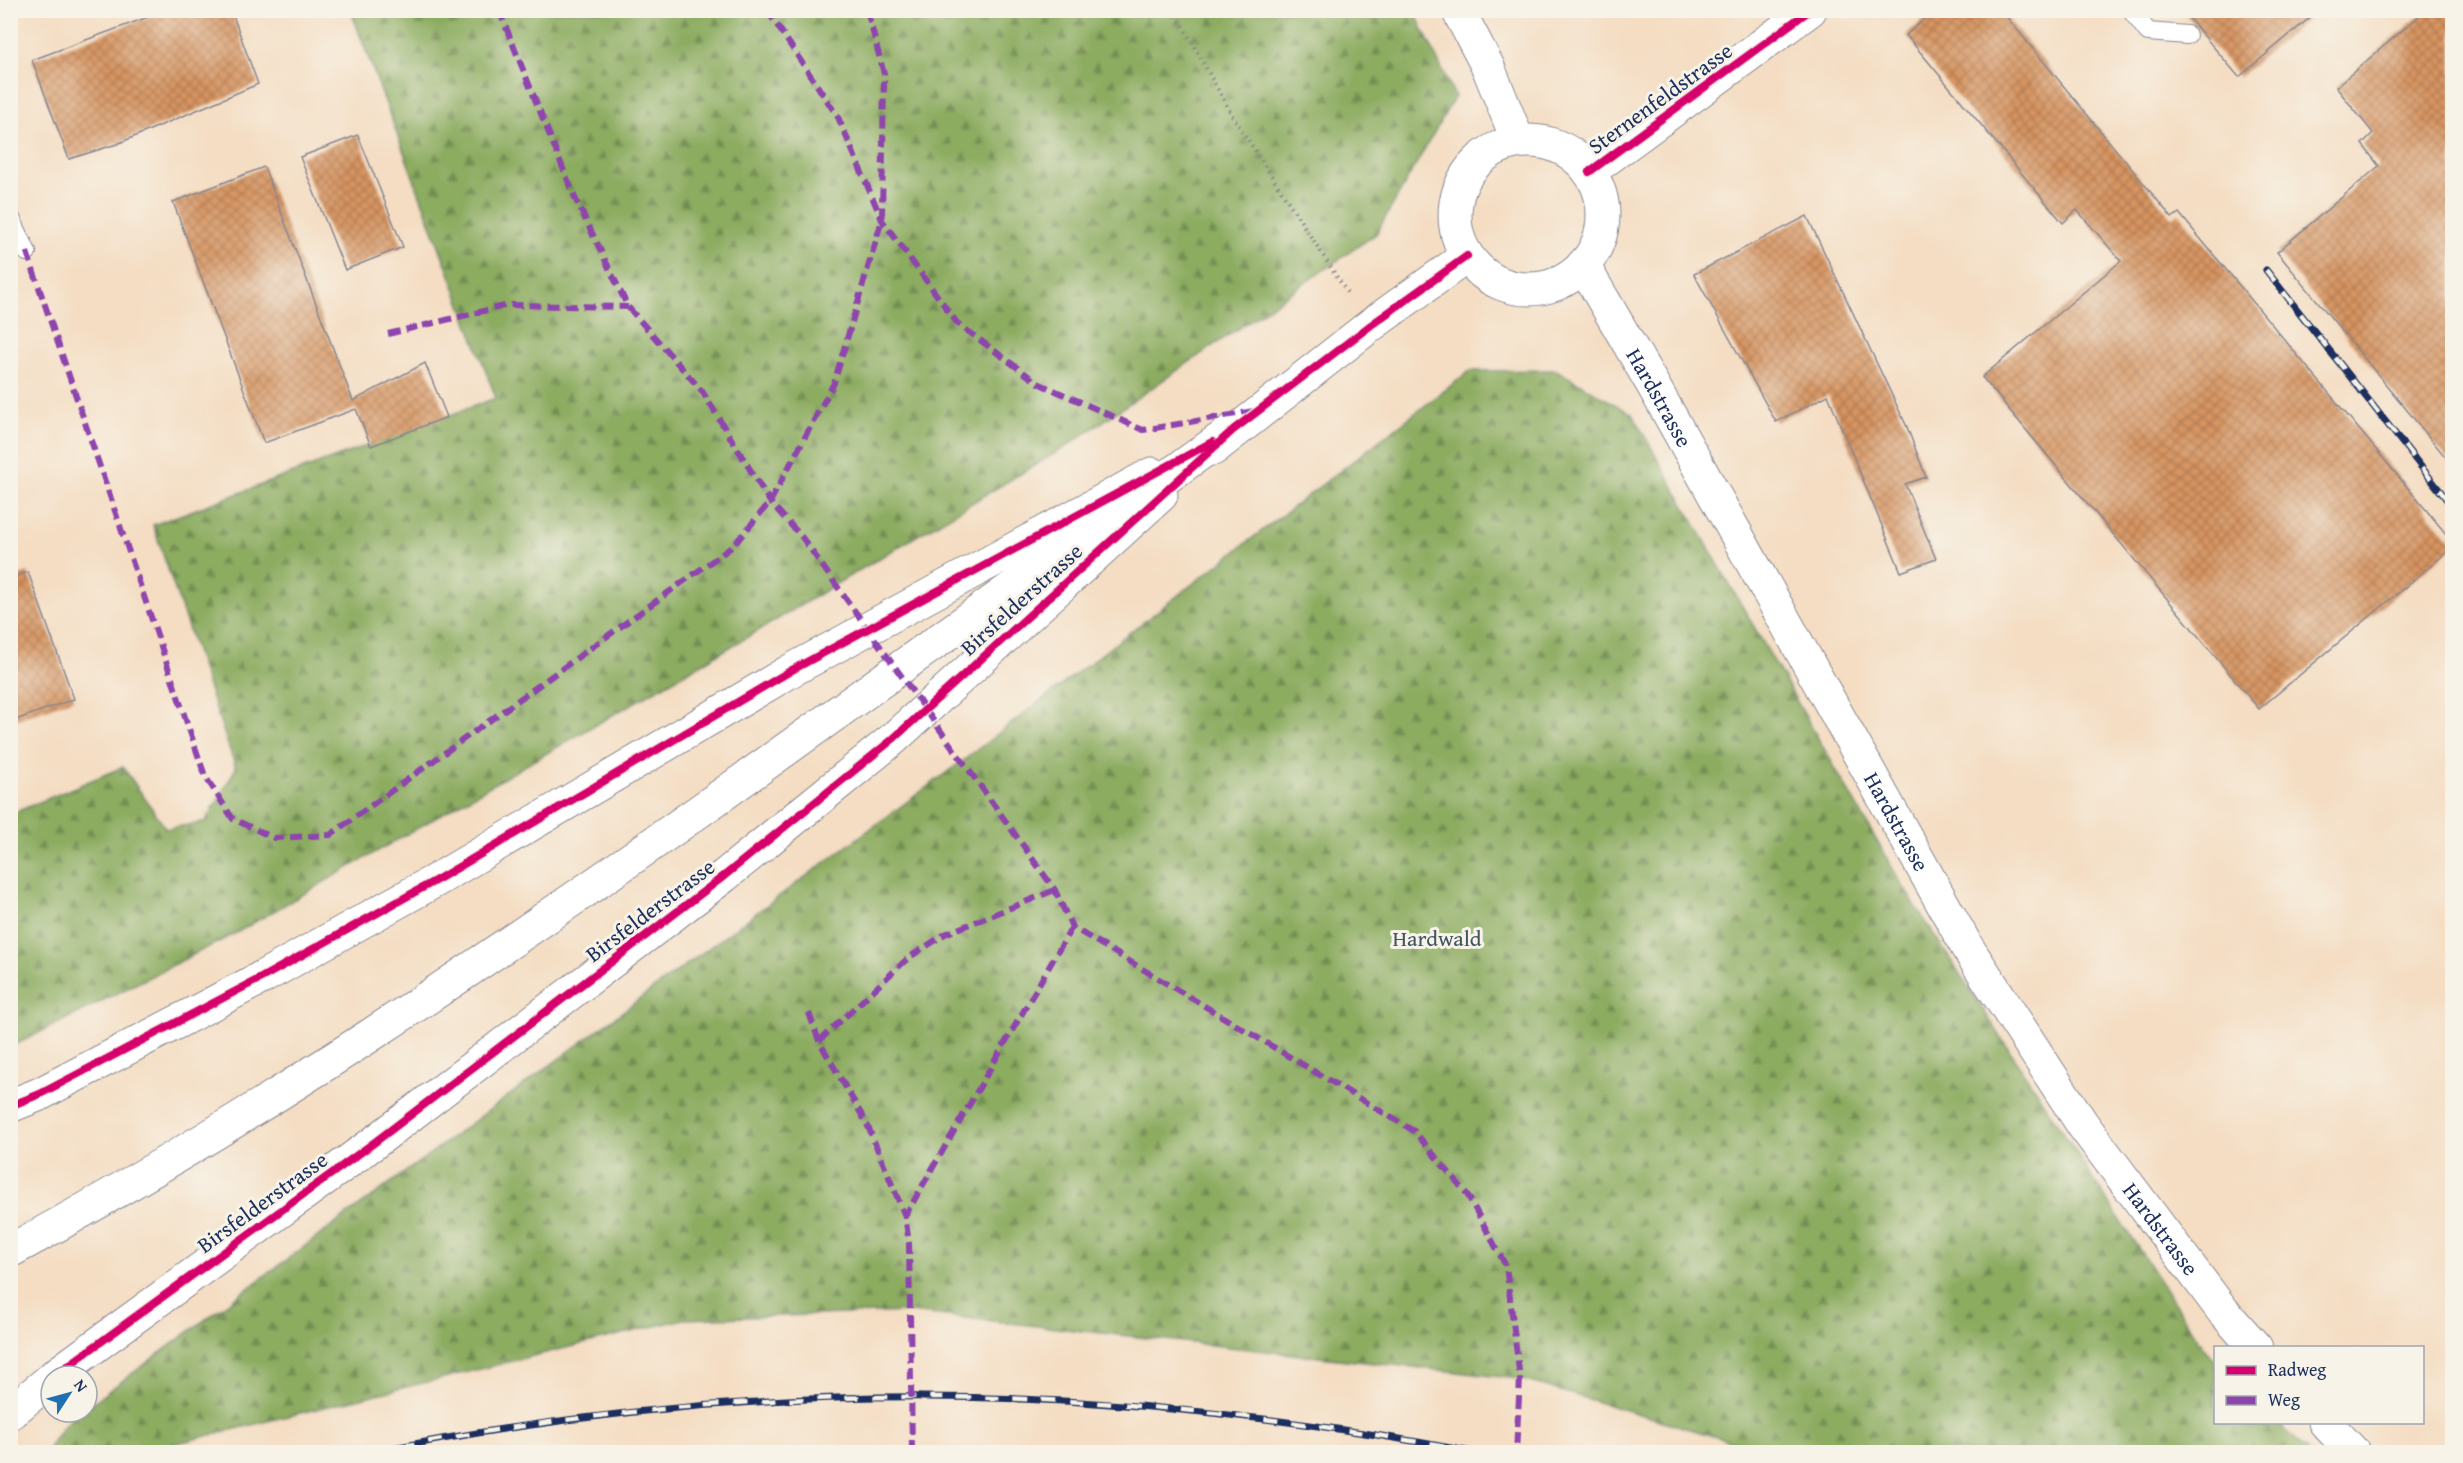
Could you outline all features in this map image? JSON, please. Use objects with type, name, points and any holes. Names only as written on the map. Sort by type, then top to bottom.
[{"type":"main road","points":[[1458,10],[1488,67],[1518,141]]},
{"type":"main road","name":"Sternenfeldstrasse","points":[[1589,172],[1810,10]]},
{"type":"main road","points":[[1518,141],[1539,141],[1558,146],[1576,157],[1589,172],[1599,190],[1603,210],[1602,230],[1595,249],[1583,265],[1569,277],[1551,285],[1533,289],[1496,281],[1480,271],[1467,256],[1458,237],[1454,215],[1457,194],[1465,175],[1479,158],[1498,147],[1518,141]]},
{"type":"main road","name":"Birsfelderstrasse","points":[[71,1364],[375,1142],[724,876],[893,739],[1233,430],[1371,325],[1467,256]]},
{"type":"main road","name":"Hardstrasse","points":[[1583,265],[1654,387],[1967,947],[2083,1125],[2223,1311],[2255,1346]]},
{"type":"main road","points":[[10,1251],[253,1110],[452,983],[783,753],[1233,430]]},
{"type":"main road","name":"Birsfelderstrasse","points":[[10,1106],[50,1088],[261,978],[440,878],[792,670],[1233,430]]},
{"type":"main road","name":"Birsfelderstrasse","points":[[10,1413],[39,1389]]},
{"type":"main road","points":[[2327,1424],[2353,1452]]},
{"type":"lane","points":[[2131,10],[2148,32],[2187,35]]},
{"type":"lane","points":[[10,216],[27,252]]},
{"type":"path","points":[[1174,10],[1232,115],[1331,271]]},
{"type":"green space","points":[[351,11],[1414,11],[1455,96],[1376,234],[1067,446],[756,632],[236,933],[11,1047],[11,814],[123,767],[166,829],[205,822],[236,768],[153,525],[496,398]]},
{"type":"green space","name":"Hardwald","points":[[1556,370],[1632,414],[1905,890],[2204,1349],[2214,1359],[2214,1424],[2279,1424],[2309,1452],[1768,1452],[1520,1379],[911,1312],[684,1319],[141,1452],[46,1452],[66,1424],[99,1424],[99,1398],[965,759],[1470,371]]},
{"type":"building","points":[[167,10],[231,10],[258,84],[117,144],[69,159],[32,60]]},
{"type":"building","points":[[1935,10],[2001,10],[2172,218],[2179,213],[2452,541],[2452,548],[2259,709],[1982,377],[2121,261],[2077,210],[2063,223],[1906,35]]},
{"type":"building","points":[[2182,10],[2319,10],[2239,77]]},
{"type":"building","points":[[2426,10],[2452,10],[2452,465],[2277,252],[2379,166],[2362,144],[2373,133],[2336,87]]},
{"type":"building","points":[[358,135],[403,247],[345,270],[300,157]]},
{"type":"building","points":[[264,167],[353,401],[425,363],[447,417],[371,446],[356,409],[264,443],[173,202]]},
{"type":"building","points":[[1807,216],[1907,427],[1926,477],[1905,484],[1936,559],[1901,572],[1828,395],[1776,422],[1694,274]]},
{"type":"building","points":[[28,572],[74,699],[10,722],[10,579]]},
{"type":"railway","points":[[2266,270],[2452,506]]},
{"type":"railway","points":[[373,1452],[512,1428],[650,1410],[786,1400],[922,1397],[1059,1401],[1195,1411],[1333,1428],[1472,1452]]},
{"type":"marked path","points":[[499,10],[575,198],[628,307],[702,391],[770,502],[801,536],[1055,890],[1072,927],[1414,1131],[1467,1194],[1506,1266],[1520,1379],[1516,1452]]},
{"type":"marked path","points":[[767,10],[838,117],[882,220],[957,323],[1038,383],[1143,430],[1254,411]]},
{"type":"marked path","points":[[27,252],[205,776],[233,819],[274,838],[330,835],[733,546],[770,502],[834,383],[882,220],[884,74],[867,10]]},
{"type":"marked path","points":[[388,334],[508,305],[628,307]]},
{"type":"marked path","points":[[819,1041],[907,959],[945,934],[1055,890]]},
{"type":"marked path","points":[[912,1452],[909,1243],[905,1216],[1072,927]]},
{"type":"marked path","points":[[809,1013],[819,1041],[867,1124],[905,1216]]},
{"type":"cycle path","points":[[1589,172],[1810,10]]},
{"type":"cycle path","points":[[70,1364],[375,1142],[724,876],[893,739],[1233,430],[1371,325],[1467,256]]},
{"type":"cycle path","points":[[10,1106],[40,1094],[261,978],[440,878],[792,670],[1212,442]]}]
